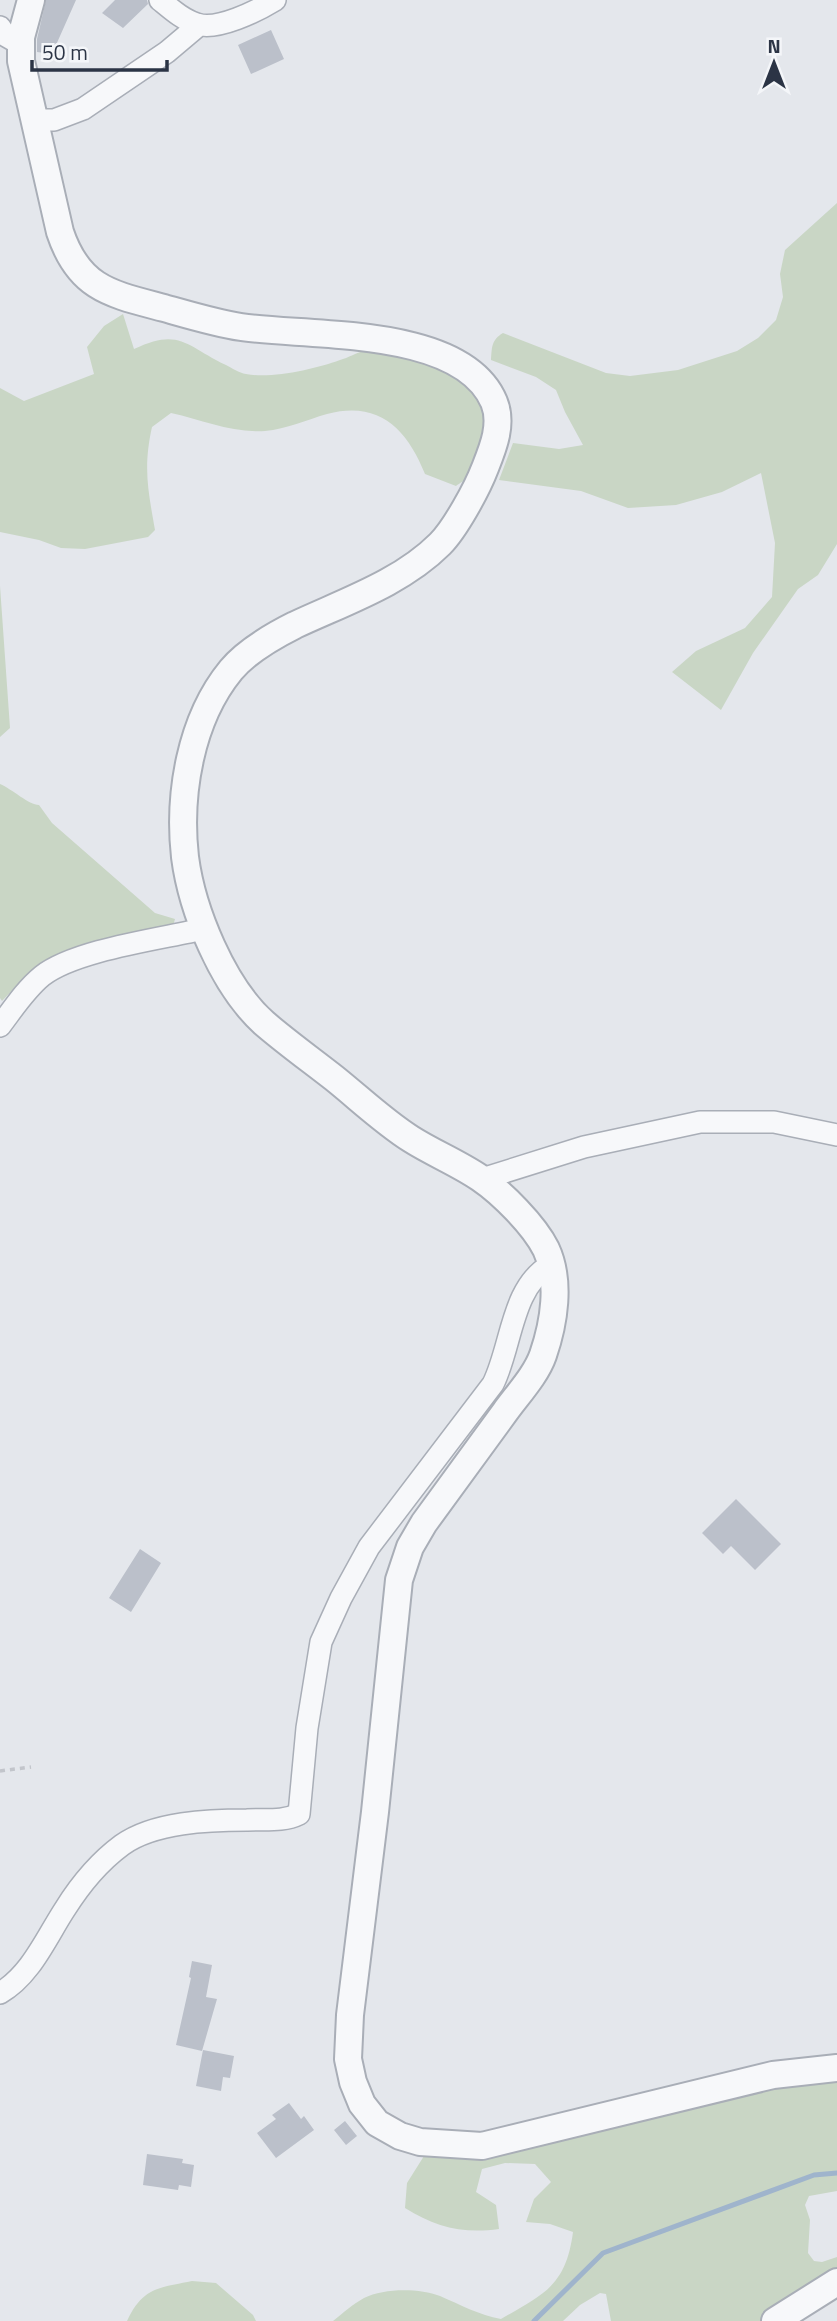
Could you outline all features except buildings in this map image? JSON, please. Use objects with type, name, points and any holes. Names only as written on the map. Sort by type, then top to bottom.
[{"type":"street","points":[[31,0],[10,36],[21,61],[67,253],[78,270],[96,286],[125,298],[239,327],[369,338],[426,349],[463,365],[480,380],[495,403],[496,441],[480,480],[444,541],[419,562],[378,587],[288,628],[233,667],[212,697],[193,743],[184,789],[185,856],[203,929],[237,990],[261,1020],[409,1138],[482,1179],[529,1223],[548,1253],[554,1288],[553,1324],[541,1362],[424,1523],[410,1547],[399,1580],[375,1812],[350,2015],[348,2059],[353,2082],[362,2104],[377,2123],[400,2136],[420,2142],[482,2146],[773,2075],[837,2068]]},
{"type":"street","points":[[160,0],[199,25]]},
{"type":"street","points":[[35,120],[54,120],[83,109],[167,52],[199,25],[231,21],[275,0]]},
{"type":"street","points":[[0,1026],[21,997],[43,976],[69,961],[203,929]]},
{"type":"street","points":[[482,1179],[584,1147],[700,1122],[774,1122],[837,1135]]},
{"type":"street","points":[[0,1993],[10,1988],[27,1969],[88,1876],[123,1844],[152,1831],[181,1824],[288,1819],[299,1814],[307,1728],[321,1642],[341,1598],[369,1547],[493,1384],[524,1294],[533,1278],[550,1265]]},
{"type":"street","points":[[775,2321],[837,2282]]},
{"type":"path","points":[[0,1771],[31,1767]]},
{"type":"green space","points":[[837,203],[837,544],[818,575],[798,589],[753,653],[721,710],[672,672],[696,651],[745,628],[772,597],[775,543],[761,473],[722,492],[676,505],[628,508],[581,491],[499,480],[513,443],[559,449],[583,445],[556,390],[536,377],[491,360],[492,348],[496,338],[503,333],[606,373],[630,376],[678,370],[737,351],[758,338],[776,320],[783,297],[780,274],[785,250]]},
{"type":"green space","points":[[123,314],[134,349],[173,339],[246,374],[268,375],[306,370],[365,351],[403,354],[424,360],[461,382],[475,396],[483,412],[485,431],[476,461],[467,477],[456,486],[425,474],[418,458],[400,432],[389,422],[362,411],[327,414],[265,431],[229,428],[171,413],[152,427],[149,442],[148,479],[155,530],[148,537],[85,549],[61,548],[39,540],[0,532],[0,388],[24,401],[94,374],[87,347],[104,326]]},
{"type":"green space","points":[[0,586],[10,728],[0,737]]},
{"type":"green space","points":[[0,784],[39,805],[52,823],[155,913],[175,919],[173,926],[50,959],[22,980],[2,1001]]},
{"type":"green space","points":[[837,2074],[837,2191],[809,2196],[805,2205],[810,2220],[808,2253],[814,2261],[822,2262],[837,2257],[837,2268],[760,2321],[611,2321],[606,2294],[600,2293],[580,2305],[563,2321],[333,2321],[364,2298],[381,2292],[402,2290],[432,2293],[501,2319],[541,2295],[565,2265],[573,2232],[550,2224],[526,2222],[534,2199],[551,2182],[535,2164],[505,2163],[482,2169],[476,2192],[496,2205],[499,2229],[461,2230],[427,2220],[405,2208],[407,2183],[424,2156],[483,2154]]},
{"type":"green space","points":[[192,2281],[216,2283],[253,2315],[256,2321],[127,2321],[139,2301],[146,2295],[161,2288]]},
{"type":"waterway","points":[[534,2321],[603,2253],[814,2175],[837,2173]]}]
